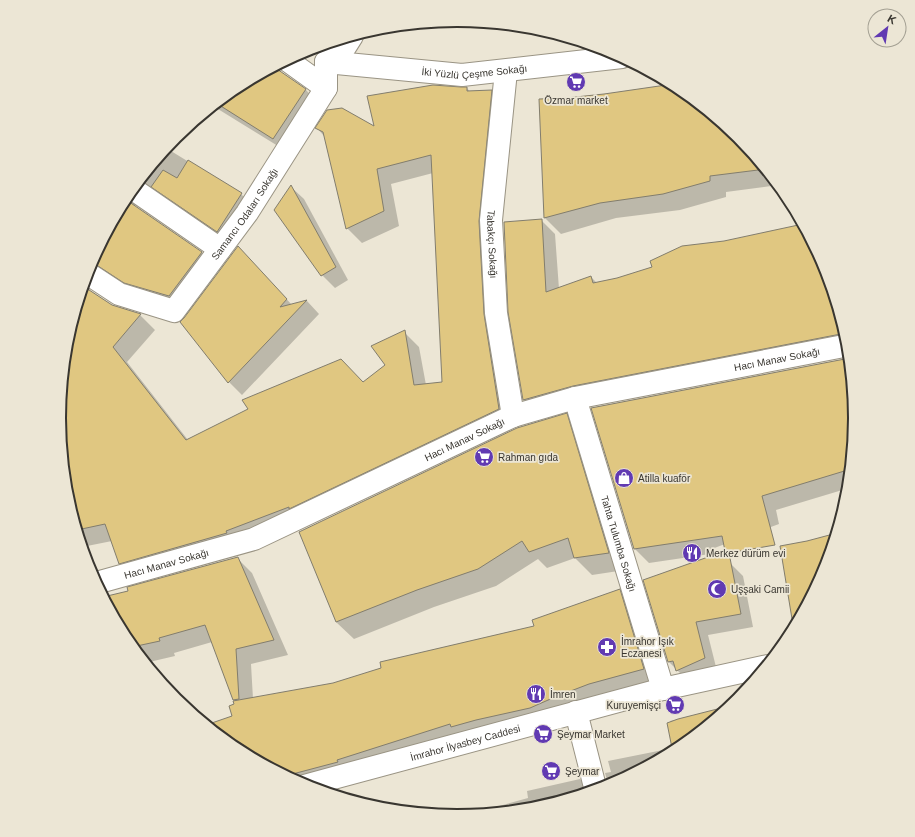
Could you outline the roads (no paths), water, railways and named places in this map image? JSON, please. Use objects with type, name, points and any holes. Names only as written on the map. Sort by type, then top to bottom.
[{"type":"street","points":[[292,64],[326,88],[330,54],[341,45]]},
{"type":"street","name":"İki Yüzlü Çeşme Sokağı","points":[[330,54],[462,75],[610,58]]},
{"type":"street","name":"Tabakçı Sokağı","points":[[506,71],[491,220],[496,313],[512,416]]},
{"type":"street","name":"Samancı Odaları Sokağı","points":[[93,277],[119,294],[174,310],[247,213],[326,88]]},
{"type":"street","points":[[138,192],[220,249]]},
{"type":"street","name":"Hacı Manav Sokağı","points":[[102,581],[254,539],[512,416],[575,398],[842,347]]},
{"type":"street","name":"Tahta Tulumba Sokağı","points":[[575,398],[663,689]]},
{"type":"street","name":"İmrahor İlyasbey Caddesi","points":[[316,783],[663,689],[759,668]]},
{"type":"street","points":[[576,712],[594,785]]},
{"type":"place","name":"Özmar market","points":[[576,82]]},
{"type":"place","name":"Rahman gıda","points":[[484,457]]},
{"type":"place","name":"Atilla kuaför","points":[[624,478]]},
{"type":"place","name":"Merkez dürüm evi","points":[[692,553]]},
{"type":"place","name":"Uşşaki Camii","points":[[717,589]]},
{"type":"place","name":"İmrahor Işık Eczanesi","points":[[607,647]]},
{"type":"place","name":"İmren","points":[[536,694]]},
{"type":"place","name":"Kuruyemişçi","points":[[675,705]]},
{"type":"place","name":"Şeymar Market","points":[[543,734]]},
{"type":"place","name":"Şeymar","points":[[551,771]]}]
